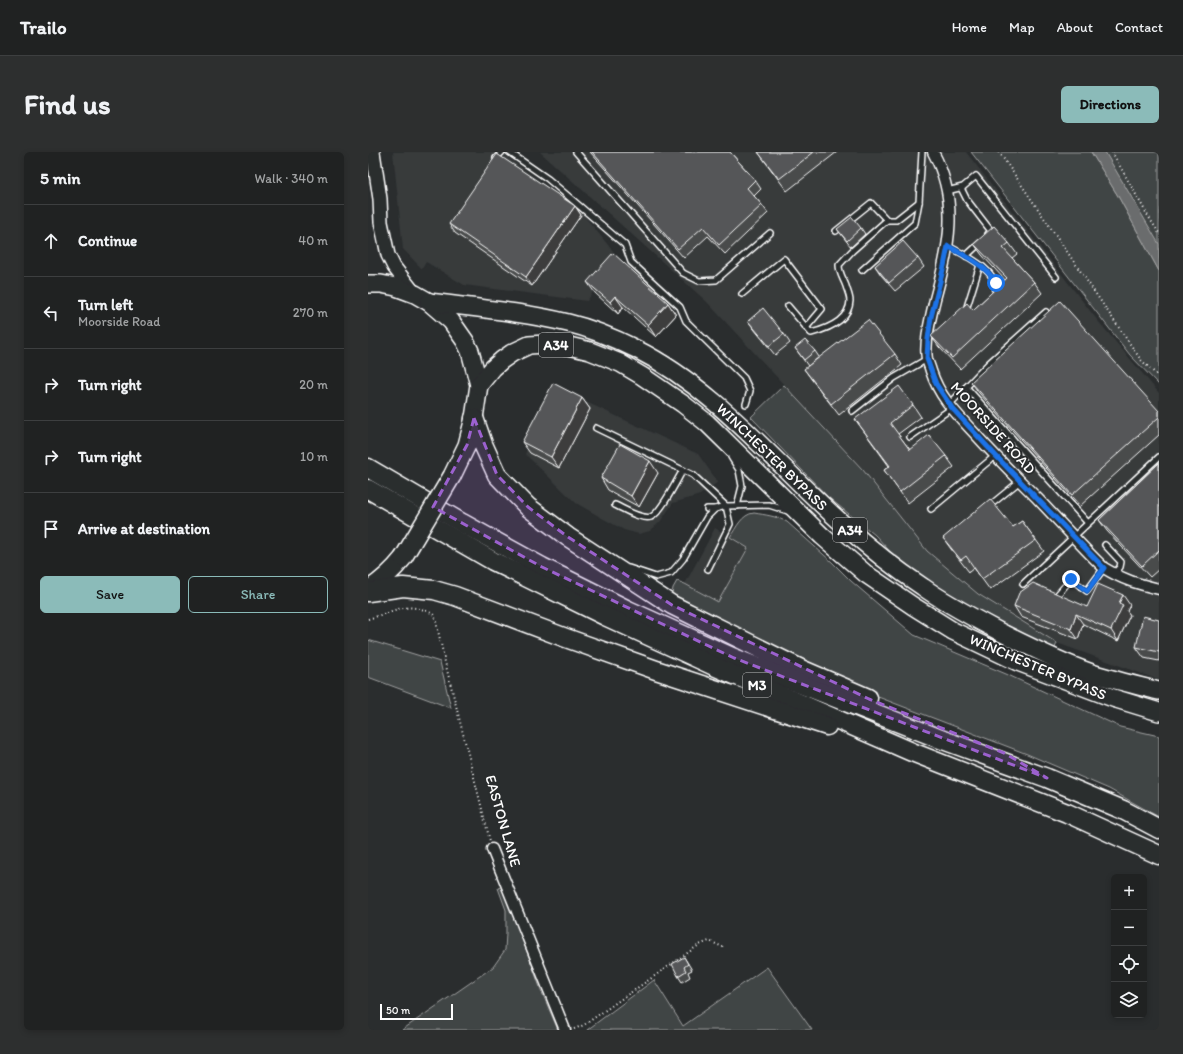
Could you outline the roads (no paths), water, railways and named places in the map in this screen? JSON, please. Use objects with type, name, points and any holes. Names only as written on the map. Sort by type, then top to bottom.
[{"type":"highway","points":[[368,284],[381,284],[396,287],[422,298],[451,321],[470,351],[479,385],[474,418],[467,445],[452,476],[403,558],[394,569],[368,591]]},
{"type":"highway","name":"WINCHESTER BYPASS","points":[[422,298],[570,323],[606,336],[635,349],[666,366],[694,385],[722,408],[842,524],[882,558],[923,588],[969,616],[1056,659],[1114,680],[1159,691]]},
{"type":"highway","name":"WINCHESTER BYPASS","points":[[479,385],[493,368],[502,360],[512,353],[529,345],[545,344],[569,346],[596,354],[620,364],[636,372],[683,404],[707,423],[804,519],[866,574],[913,606],[953,630],[1018,662],[1113,698],[1159,712]]},
{"type":"highway","name":"M3","points":[[474,418],[483,444],[497,475],[528,507],[598,558],[672,605],[803,670],[869,699],[1004,753],[1047,778]]},
{"type":"highway","name":"M3","points":[[368,468],[535,564],[628,610],[741,661],[943,740],[1047,778],[1122,810],[1159,829]]},
{"type":"highway","name":"M3","points":[[368,489],[493,561],[605,616],[714,666],[912,752],[1067,813],[1159,855]]},
{"type":"highway","name":"M3","points":[[368,591],[403,587],[434,590],[455,596],[659,671],[844,732],[912,752]]},
{"type":"street","points":[[373,152],[388,255],[394,267],[422,298]]},
{"type":"street","name":"MOORSIDE ROAD","points":[[933,152],[947,191],[949,211],[948,246],[931,317],[928,339],[927,359],[936,384],[950,407],[1104,568],[1136,584],[1159,589]]},
{"type":"street","name":"EASTON LANE","points":[[492,849],[566,1030]]},
{"type":"lane","points":[[496,158],[502,152]]},
{"type":"lane","points":[[509,152],[548,179],[625,245],[631,262],[680,306],[686,322],[744,378],[750,391],[746,404]]},
{"type":"lane","points":[[576,152],[683,273],[699,281],[716,280],[770,233]]},
{"type":"lane","points":[[862,270],[915,223],[922,152]]},
{"type":"lane","points":[[947,191],[964,187],[976,176],[1056,277]]},
{"type":"lane","points":[[961,188],[967,200],[991,231],[986,236]]},
{"type":"lane","points":[[788,306],[811,333],[821,330],[840,320],[848,310],[850,300],[845,283],[839,271],[839,265],[852,251],[887,220],[896,220],[918,202]]},
{"type":"lane","points":[[836,231],[871,203],[887,220]]},
{"type":"lane","points":[[966,256],[981,241]]},
{"type":"lane","points":[[948,246],[980,265],[993,277],[996,283],[994,299]]},
{"type":"lane","points":[[742,294],[784,259],[822,309],[806,328]]},
{"type":"lane","points":[[964,318],[980,265]]},
{"type":"lane","points":[[910,437],[950,407],[966,387],[990,363],[1046,312]]},
{"type":"lane","points":[[852,411],[894,378],[927,359]]},
{"type":"lane","points":[[966,387],[1088,523]]},
{"type":"lane","points":[[707,423],[740,470],[742,486],[737,506]]},
{"type":"lane","points":[[596,428],[693,475],[726,506],[730,524],[708,569]]},
{"type":"lane","points":[[931,509],[996,456]]},
{"type":"lane","points":[[1023,584],[1159,456]]},
{"type":"lane","points":[[615,505],[637,515],[650,517],[660,508],[683,470]]},
{"type":"lane","points":[[984,510],[1020,481]]},
{"type":"lane","points":[[707,509],[715,509],[726,506],[769,505],[785,510],[804,519]]},
{"type":"lane","points":[[598,558],[656,577],[671,573],[683,559],[707,517],[715,509]]},
{"type":"lane","points":[[1105,545],[1121,562],[1120,567],[1114,574]]},
{"type":"lane","points":[[1058,594],[1071,579],[1087,591],[1104,568]]}]
